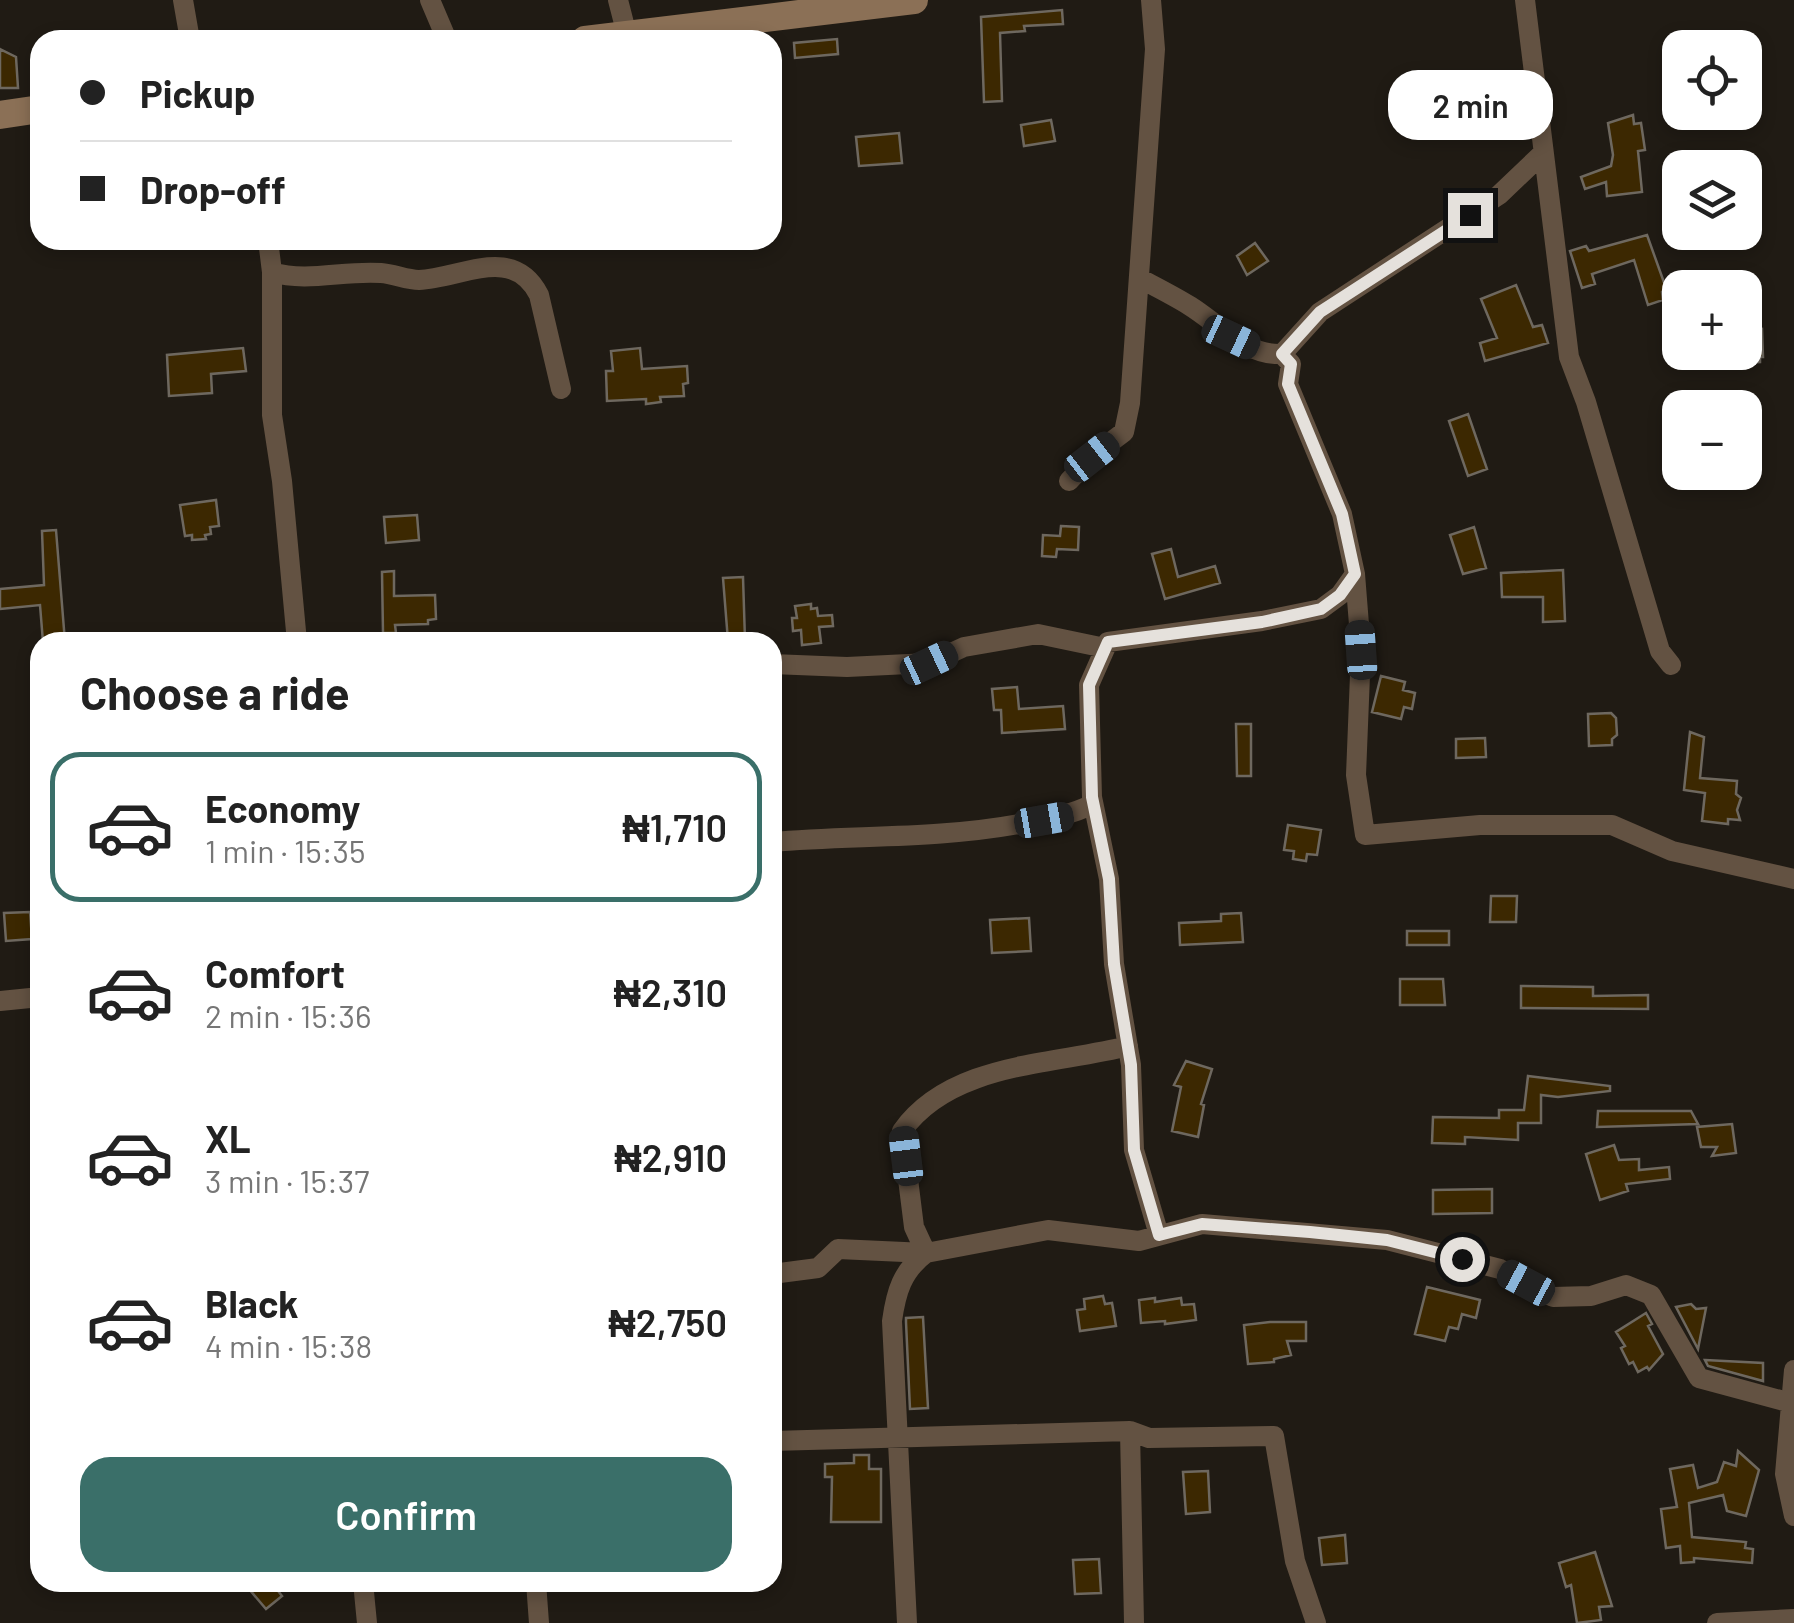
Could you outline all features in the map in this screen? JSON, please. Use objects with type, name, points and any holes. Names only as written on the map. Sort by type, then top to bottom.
[{"type":"street","points":[[183,0],[188,30]]},
{"type":"street","points":[[430,0],[443,30]]},
{"type":"street","points":[[618,0],[626,30]]},
{"type":"street","points":[[668,30],[914,0]]},
{"type":"street","points":[[1069,480],[1124,432],[1130,403],[1155,49],[1152,0]]},
{"type":"street","points":[[1525,0],[1569,357],[1660,651],[1671,665]]},
{"type":"street","points":[[0,115],[30,110]]},
{"type":"street","points":[[1140,278],[1192,307],[1231,337],[1268,354],[1282,354],[1320,312],[1499,194],[1542,154]]},
{"type":"street","points":[[269,250],[272,415],[296,632]]},
{"type":"street","points":[[272,272],[292,279],[381,273],[418,280],[483,268],[521,271],[539,296],[561,390]]},
{"type":"street","points":[[1282,354],[1291,364],[1288,384],[1342,514],[1355,574],[1361,650],[1356,775],[1365,835],[1480,825],[1612,825],[1672,851],[1794,879]]},
{"type":"street","points":[[1159,1235],[1134,1150],[1128,1046],[1114,964],[1109,879],[1093,804],[1089,685],[1108,642],[1262,622],[1321,609],[1340,595],[1355,574]]},
{"type":"street","points":[[782,665],[848,668],[929,663],[964,647],[1038,634],[1106,648]]},
{"type":"street","points":[[782,842],[987,830],[1072,814],[1093,804]]},
{"type":"street","points":[[0,1000],[30,998]]},
{"type":"street","points":[[926,1253],[914,1227],[902,1131],[916,1112],[973,1080],[1046,1060],[1128,1046]]},
{"type":"street","points":[[782,1273],[818,1268],[838,1250],[926,1253],[1048,1230],[1138,1240],[1202,1224],[1387,1240],[1500,1269],[1553,1297],[1592,1296],[1626,1285],[1651,1295],[1698,1378],[1791,1402]]},
{"type":"street","points":[[907,1623],[892,1320],[896,1293],[910,1265],[926,1253]]},
{"type":"street","points":[[1794,1370],[1785,1474],[1794,1516]]},
{"type":"street","points":[[1130,1431],[1134,1623]]},
{"type":"street","points":[[782,1440],[1130,1431],[1149,1438],[1274,1436],[1294,1561],[1316,1623]]},
{"type":"street","points":[[364,1592],[367,1623]]},
{"type":"street","points":[[537,1592],[539,1623]]},
{"type":"street","points":[[1717,1623],[1794,1619]]},
{"type":"building","points":[[1062,10],[1063,24],[1024,26],[1025,31],[1000,33],[1002,101],[984,102],[981,17]]},
{"type":"building","points":[[837,39],[838,54],[795,58],[794,43]]},
{"type":"building","points":[[0,49],[16,57],[18,88],[0,88]]},
{"type":"building","points":[[1633,115],[1634,124],[1641,123],[1645,150],[1638,151],[1642,192],[1607,196],[1606,182],[1585,189],[1581,177],[1611,166],[1608,123]]},
{"type":"building","points":[[1051,120],[1055,141],[1024,146],[1021,125]]},
{"type":"building","points":[[899,133],[902,163],[859,166],[856,137]]},
{"type":"building","points":[[1647,235],[1662,277],[1662,300],[1648,305],[1634,260],[1592,274],[1595,284],[1582,288],[1570,251],[1586,246],[1589,251]]},
{"type":"building","points":[[1255,243],[1268,261],[1247,275],[1237,256]]},
{"type":"building","points":[[1516,285],[1533,327],[1542,325],[1548,343],[1485,361],[1480,343],[1497,338],[1481,299]]},
{"type":"building","points":[[243,348],[246,371],[211,374],[212,393],[169,396],[167,355]]},
{"type":"building","points":[[640,348],[642,369],[687,366],[684,396],[660,397],[661,402],[646,404],[646,399],[607,401],[606,371],[613,371],[611,351]]},
{"type":"building","points":[[1468,414],[1487,469],[1468,476],[1449,421]]},
{"type":"building","points":[[216,500],[219,526],[210,527],[211,534],[205,535],[206,539],[185,536],[180,505]]},
{"type":"building","points":[[417,515],[419,540],[386,543],[384,517]]},
{"type":"building","points":[[1061,526],[1079,527],[1078,550],[1057,549],[1056,557],[1042,556],[1043,535],[1060,536]]},
{"type":"building","points":[[1474,527],[1486,568],[1463,574],[1450,535]]},
{"type":"building","points":[[56,530],[64,632],[42,632],[40,605],[0,609],[0,589],[44,585],[42,531]]},
{"type":"building","points":[[1171,549],[1178,577],[1215,566],[1220,583],[1165,599],[1152,554]]},
{"type":"building","points":[[1563,570],[1565,621],[1543,622],[1543,597],[1502,597],[1501,573]]},
{"type":"building","points":[[394,571],[394,596],[435,595],[436,619],[428,620],[428,624],[395,625],[396,632],[383,632],[382,572]]},
{"type":"building","points":[[743,577],[745,632],[727,632],[723,578]]},
{"type":"building","points":[[811,604],[811,609],[817,608],[818,616],[832,615],[833,626],[819,627],[821,643],[802,645],[801,630],[793,631],[792,618],[797,618],[795,606]]},
{"type":"building","points":[[1381,676],[1405,682],[1403,690],[1415,693],[1412,709],[1404,707],[1401,719],[1372,712]]},
{"type":"building","points":[[1017,687],[1019,709],[1063,706],[1065,729],[1002,733],[1001,710],[994,710],[992,689]]},
{"type":"building","points":[[1611,713],[1616,718],[1617,735],[1612,745],[1589,746],[1588,714]]},
{"type":"building","points":[[1236,724],[1251,724],[1251,776],[1237,776]]},
{"type":"building","points":[[1690,732],[1704,737],[1700,778],[1737,781],[1740,820],[1728,819],[1728,824],[1702,821],[1705,793],[1684,790]]},
{"type":"building","points":[[1485,738],[1486,757],[1456,758],[1456,739]]},
{"type":"building","points":[[1288,825],[1321,830],[1317,855],[1307,854],[1306,861],[1293,859],[1294,851],[1284,850]]},
{"type":"building","points":[[1491,896],[1517,896],[1516,922],[1490,922]]},
{"type":"building","points":[[30,912],[30,939],[6,941],[4,913]]},
{"type":"building","points":[[1241,913],[1243,942],[1180,945],[1179,923],[1221,921],[1221,914]]},
{"type":"building","points":[[1029,918],[1031,951],[992,953],[990,920]]},
{"type":"building","points":[[1407,931],[1449,931],[1449,945],[1407,945]]},
{"type":"building","points":[[1400,979],[1443,979],[1445,1005],[1400,1005]]},
{"type":"building","points":[[1521,986],[1593,987],[1593,996],[1648,995],[1648,1009],[1521,1008]]},
{"type":"building","points":[[1186,1061],[1212,1069],[1201,1104],[1204,1105],[1198,1137],[1172,1131],[1181,1087],[1174,1085]]},
{"type":"building","points":[[1528,1076],[1610,1086],[1610,1091],[1541,1095],[1541,1123],[1518,1123],[1518,1140],[1465,1137],[1465,1144],[1432,1143],[1433,1117],[1499,1118],[1499,1110],[1524,1110]]},
{"type":"building","points":[[1598,1111],[1691,1111],[1698,1124],[1597,1127]]},
{"type":"building","points":[[1732,1124],[1736,1153],[1712,1156],[1717,1147],[1701,1147],[1697,1127]]},
{"type":"building","points":[[1614,1145],[1619,1160],[1639,1159],[1639,1170],[1669,1167],[1670,1179],[1626,1184],[1628,1191],[1600,1200],[1586,1154]]},
{"type":"building","points":[[1492,1189],[1492,1213],[1433,1214],[1433,1190]]},
{"type":"building","points":[[1427,1287],[1480,1300],[1476,1318],[1462,1314],[1458,1329],[1449,1327],[1445,1341],[1415,1334]]},
{"type":"building","points":[[1103,1296],[1105,1304],[1112,1303],[1116,1326],[1080,1331],[1077,1310],[1085,1309],[1084,1299]]},
{"type":"building","points":[[1155,1298],[1155,1302],[1181,1298],[1182,1305],[1194,1304],[1196,1320],[1141,1323],[1139,1300]]},
{"type":"building","points":[[1691,1304],[1696,1309],[1706,1308],[1698,1349],[1676,1307]]},
{"type":"building","points":[[1646,1313],[1652,1324],[1648,1326],[1663,1354],[1649,1370],[1647,1367],[1638,1372],[1633,1362],[1629,1364],[1621,1348],[1625,1346],[1616,1332]]},
{"type":"building","points":[[923,1317],[928,1408],[910,1409],[906,1318]]},
{"type":"building","points":[[1306,1322],[1306,1341],[1287,1341],[1291,1355],[1274,1362],[1248,1364],[1244,1325]]},
{"type":"building","points":[[1705,1360],[1763,1363],[1763,1381],[1708,1366]]},
{"type":"building","points":[[1738,1451],[1759,1470],[1746,1516],[1727,1511],[1723,1495],[1689,1503],[1692,1537],[1746,1542],[1745,1548],[1753,1549],[1752,1563],[1694,1558],[1694,1562],[1681,1563],[1680,1546],[1666,1548],[1661,1509],[1677,1507],[1670,1469],[1693,1465],[1698,1488],[1717,1482],[1724,1462],[1736,1466]]},
{"type":"building","points":[[854,1455],[869,1455],[869,1469],[881,1469],[881,1522],[831,1522],[832,1477],[825,1477],[825,1464],[854,1463]]},
{"type":"building","points":[[1208,1471],[1210,1512],[1186,1514],[1183,1472]]},
{"type":"building","points":[[1345,1535],[1347,1563],[1322,1565],[1319,1538]]},
{"type":"building","points":[[1595,1552],[1612,1606],[1599,1607],[1601,1620],[1577,1623],[1571,1585],[1566,1587],[1559,1563]]},
{"type":"building","points":[[1099,1559],[1101,1593],[1075,1594],[1073,1560]]},
{"type":"building","points":[[252,1592],[279,1592],[282,1596],[266,1609]]},
{"type":"route","points":[[1462,1259],[1387,1240],[1310,1232],[1202,1224],[1159,1235],[1134,1150],[1131,1065],[1114,964],[1109,879],[1092,797],[1089,685],[1108,642],[1262,622],[1321,609],[1340,595],[1355,574],[1347,532],[1288,384],[1291,364],[1282,354],[1301,330],[1336,300],[1470,215]]}]
